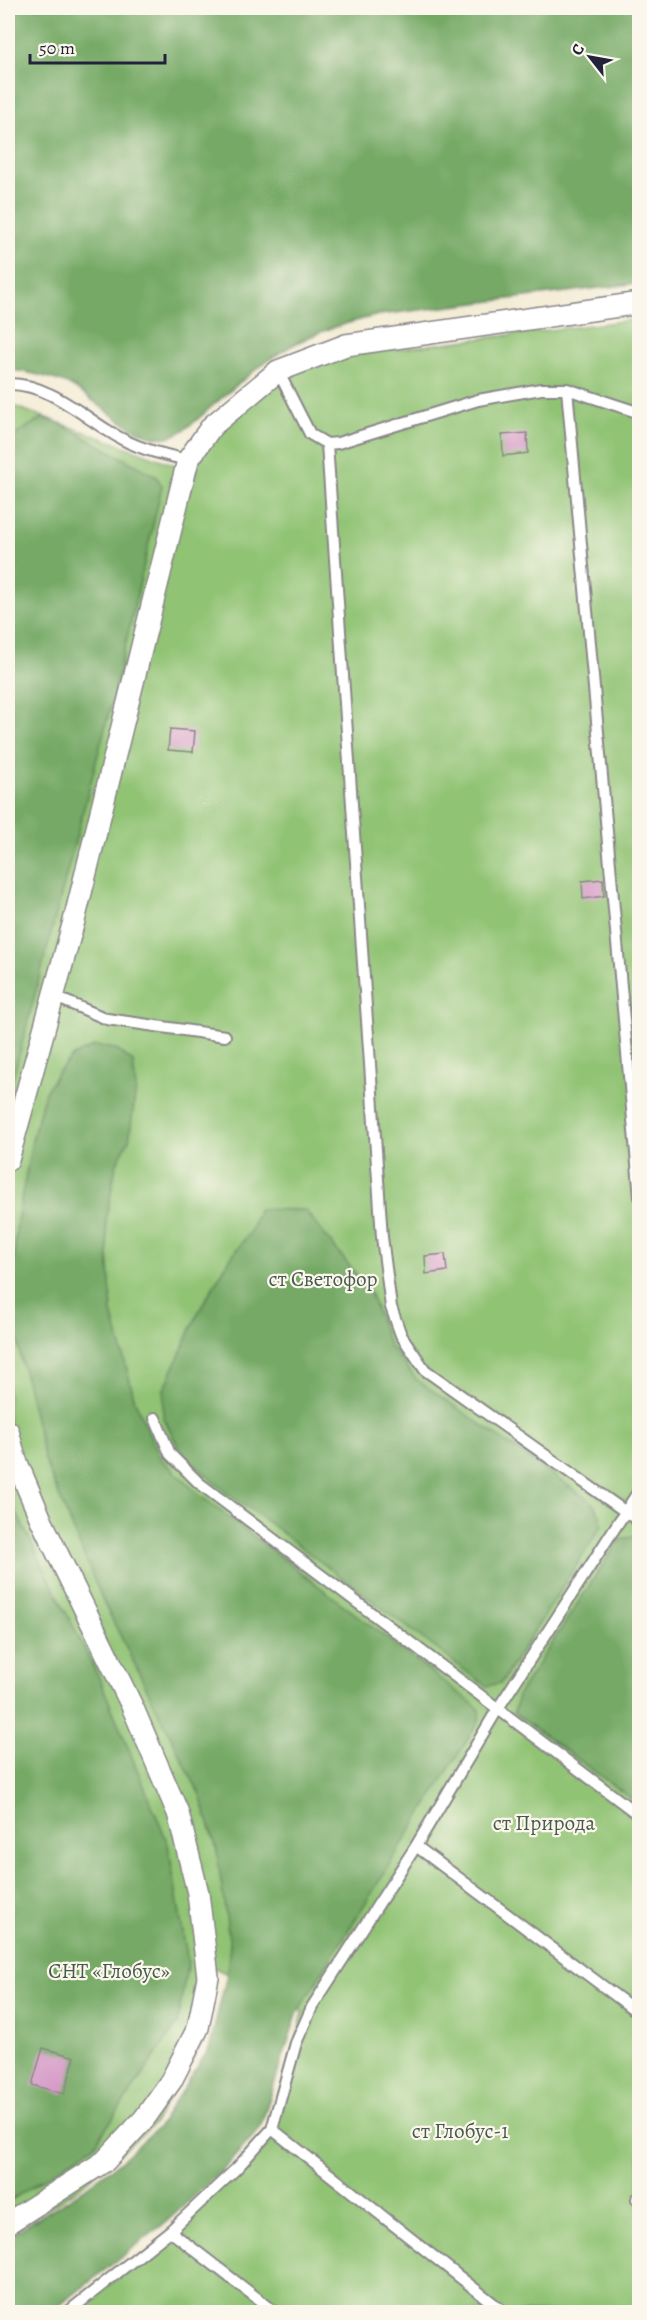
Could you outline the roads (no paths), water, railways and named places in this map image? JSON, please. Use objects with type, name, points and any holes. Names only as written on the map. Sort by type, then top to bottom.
[{"type":"street","points":[[8,1160],[74,921],[188,460],[212,426],[278,371],[346,345],[639,303]]},
{"type":"street","points":[[8,1431],[15,1458],[42,1521],[132,1707],[178,1813],[198,1893],[208,1977],[198,2028],[171,2081],[144,2119],[105,2161],[8,2223]]},
{"type":"lane","points":[[278,371],[310,434],[327,444],[338,443],[478,400],[541,389],[567,389],[639,413]]},
{"type":"lane","points":[[8,394],[12,384],[57,397],[122,440],[149,451],[188,460]]},
{"type":"lane","points":[[567,389],[639,1197]]},
{"type":"lane","points":[[327,444],[381,1225],[391,1307],[401,1335],[425,1370],[639,1522]]},
{"type":"lane","points":[[53,996],[107,1019],[225,1036]]},
{"type":"lane","points":[[154,1418],[170,1454],[200,1483],[639,1816]]},
{"type":"lane","points":[[68,2313],[170,2231],[237,2168],[272,2129],[297,2043],[312,2007],[417,1846],[497,1710],[639,1489]]},
{"type":"lane","points":[[417,1846],[639,2014]]},
{"type":"lane","points":[[272,2129],[504,2313]]},
{"type":"lane","points":[[170,2231],[275,2313]]},
{"type":"park label","name":"ст Светофор","points":[[323,1279]]},
{"type":"park label","name":"ст Природа","points":[[544,1823]]},
{"type":"park label","name":"СНТ «Глобус»","points":[[109,1971]]},
{"type":"park label","name":"ст Глобус-1","points":[[460,2131]]}]
